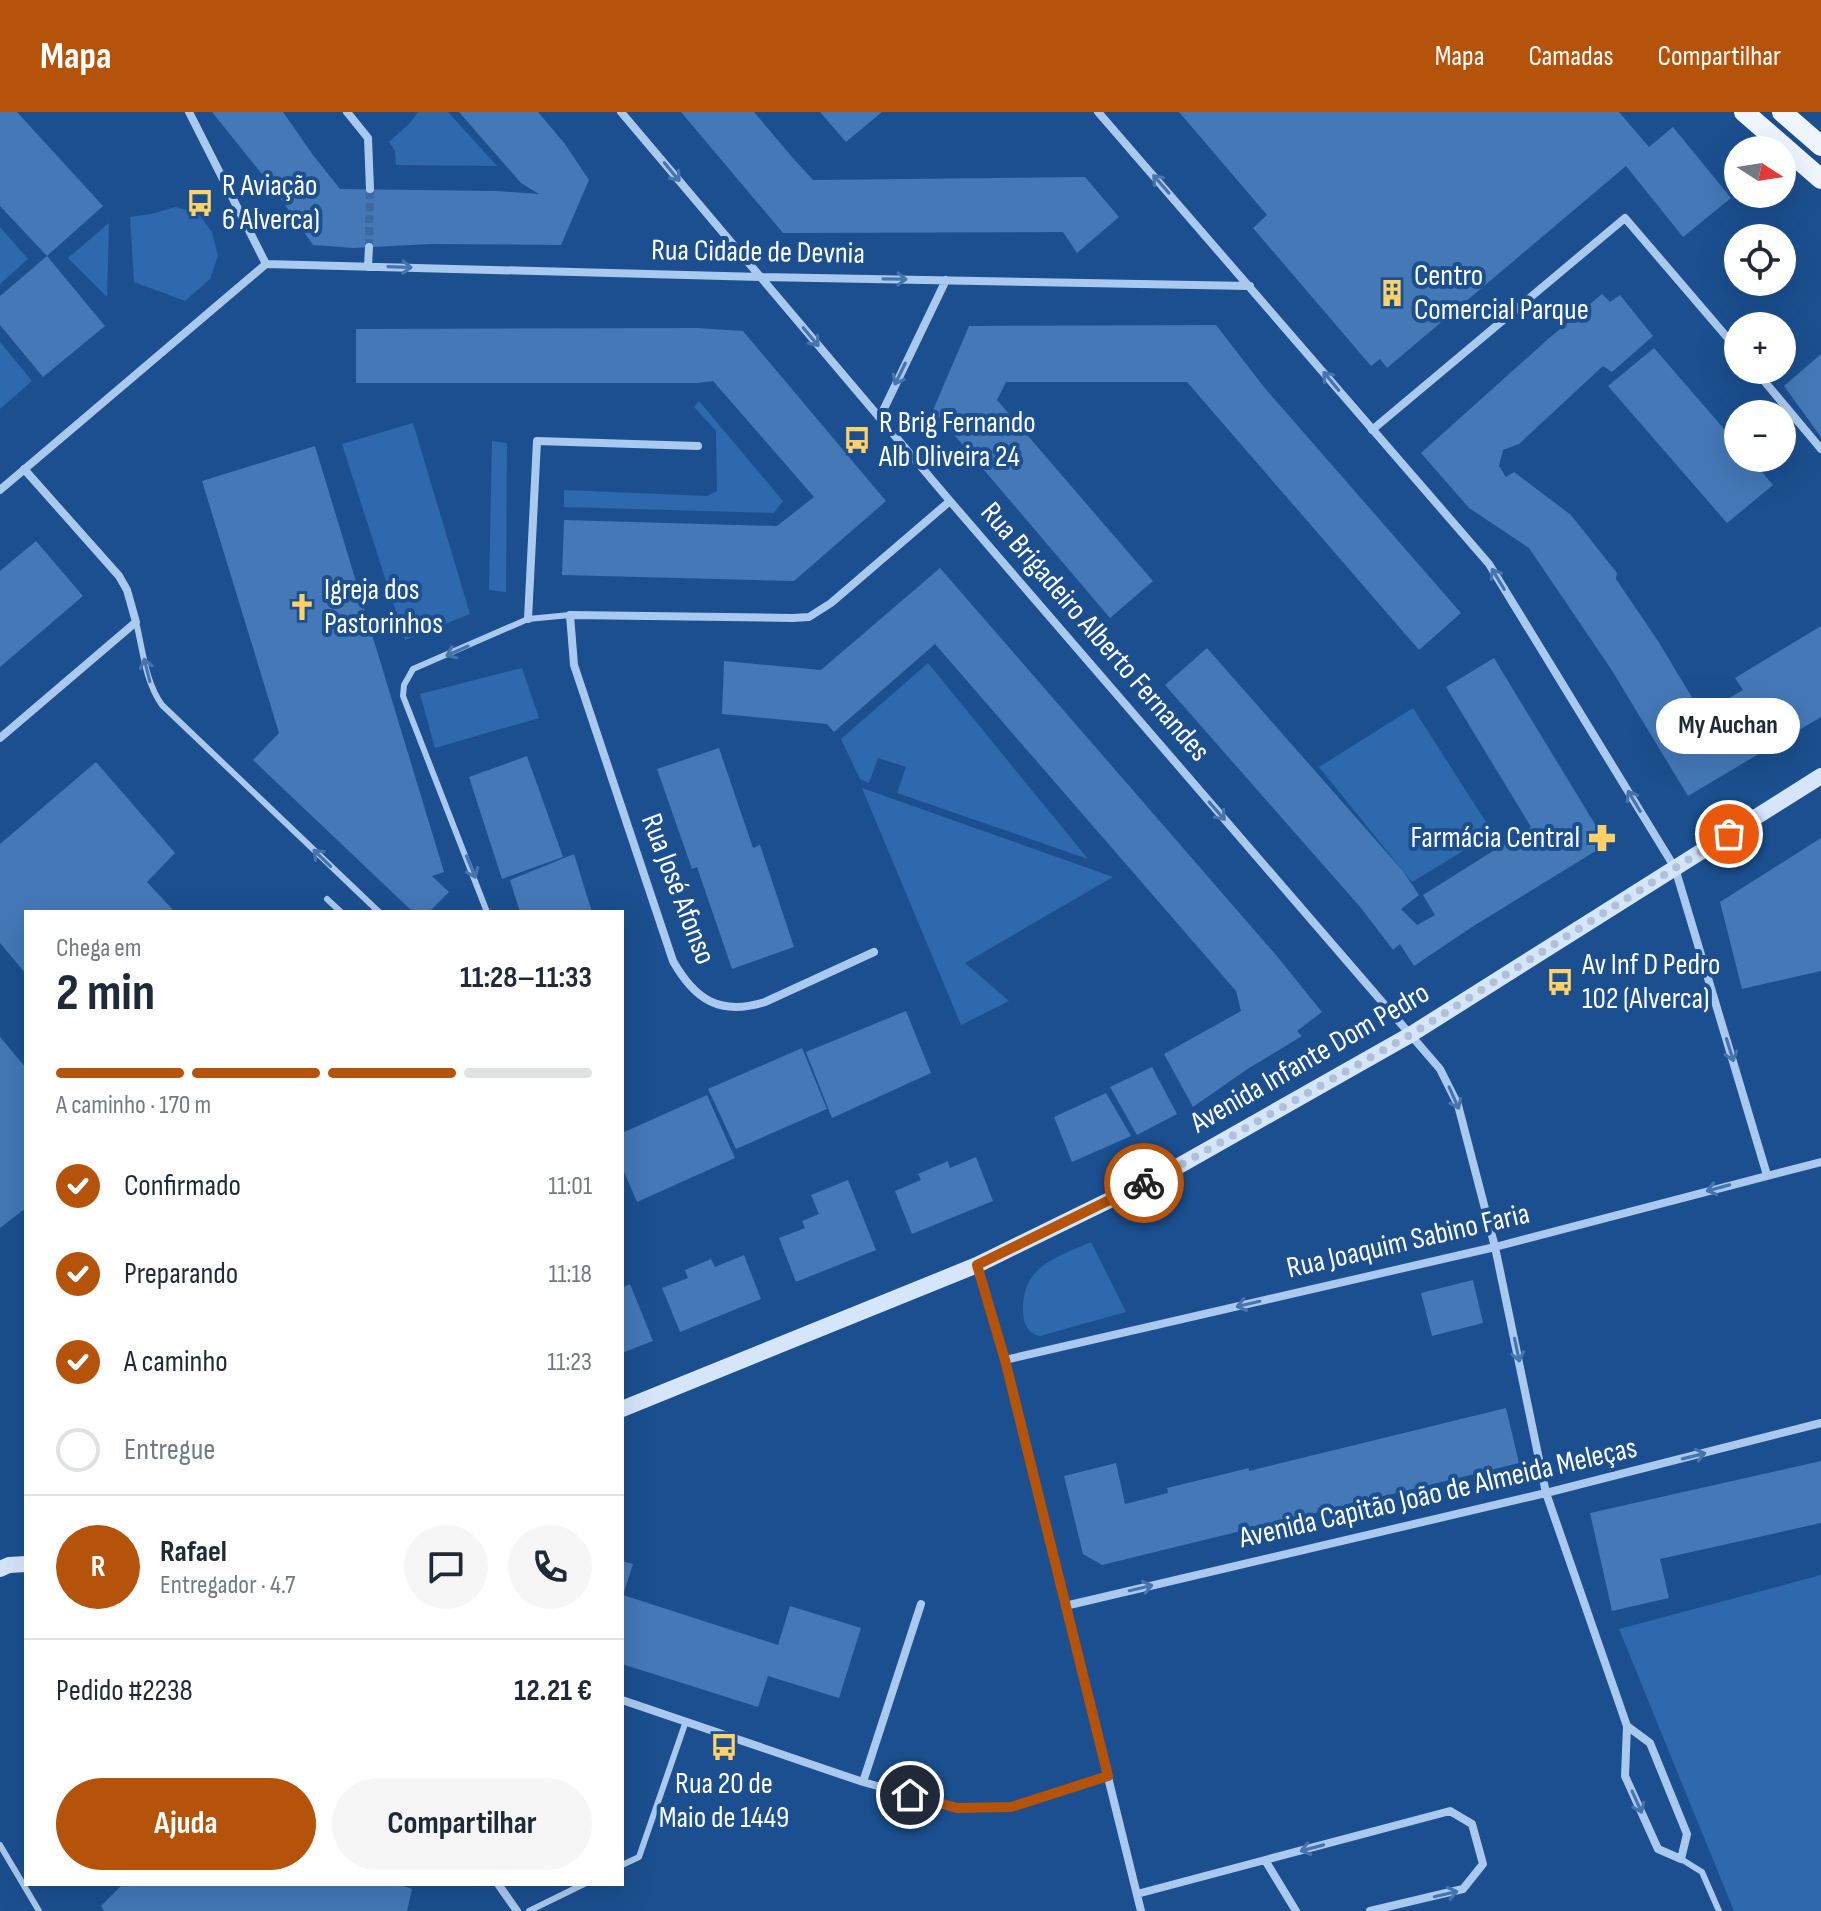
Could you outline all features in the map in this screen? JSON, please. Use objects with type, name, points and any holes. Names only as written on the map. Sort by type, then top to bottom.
[{"type":"main road","points":[[1744,112],[1821,179]]},
{"type":"main road","points":[[1782,112],[1821,146]]},
{"type":"main road","name":"Avenida Infante Dom Pedro","points":[[624,1408],[977,1265],[1177,1167],[1410,1035],[1821,776]]},
{"type":"street","points":[[0,490],[266,264],[189,112]]},
{"type":"street","points":[[347,112],[368,138],[370,189]]},
{"type":"street","name":"Rua Brigadeiro Alberto Fernandes","points":[[621,112],[950,501],[1440,1069],[1458,1105],[1495,1247],[1546,1493],[1627,1726]]},
{"type":"street","points":[[1098,112],[1489,564],[1675,868],[1767,1175]]},
{"type":"street","points":[[1372,430],[1625,218],[1724,334]]},
{"type":"street","points":[[368,267],[369,247]]},
{"type":"street","name":"Rua Cidade de Devnia","points":[[266,264],[1250,286]]},
{"type":"street","points":[[880,417],[946,280]]},
{"type":"street","points":[[1767,384],[1821,449]]},
{"type":"street","points":[[528,619],[537,441],[698,446]]},
{"type":"street","points":[[0,738],[136,622],[127,590],[119,576],[24,469]]},
{"type":"street","points":[[570,615],[809,617],[831,603],[950,501]]},
{"type":"street","name":"Rua José Afonso","points":[[570,615],[574,665],[673,961],[683,979],[696,993],[714,1003],[748,1007],[874,952]]},
{"type":"street","name":"Rua Joaquim Sabino Faria","points":[[1005,1360],[1495,1247],[1821,1162]]},
{"type":"street","points":[[977,1265],[1005,1360],[1141,1911]]},
{"type":"street","name":"Avenida Capitão João de Almeida Meleças","points":[[1065,1606],[1546,1493],[1821,1423]]},
{"type":"street","points":[[863,1782],[921,1604]]},
{"type":"street","points":[[624,1701],[863,1782],[957,1808],[1011,1807],[1108,1776]]},
{"type":"street","points":[[1627,1726],[1650,1743],[1687,1834],[1681,1859],[1658,1849],[1625,1776],[1627,1726]]},
{"type":"street","points":[[1137,1894],[1450,1811],[1472,1824],[1483,1864],[1463,1889],[1370,1911]]},
{"type":"street","points":[[1265,1860],[1296,1911]]},
{"type":"street","points":[[499,1886],[517,1911]]},
{"type":"lane","points":[[486,910],[403,696],[404,685],[413,669],[528,619],[570,615]]},
{"type":"lane","points":[[136,622],[149,680],[162,705],[377,910]]},
{"type":"lane","points":[[327,899],[339,910]]},
{"type":"lane","points":[[624,1864],[639,1857],[686,1721]]},
{"type":"lane","points":[[0,1845],[24,1886]]},
{"type":"lane","points":[[1681,1859],[1702,1872],[1719,1911]]},
{"type":"lane","points":[[24,1886],[39,1911]]},
{"type":"lane","points":[[529,1911],[580,1886]]},
{"type":"shaded area","points":[[418,112],[448,112],[497,166],[396,165],[395,151],[389,142]]},
{"type":"shaded area","points":[[175,207],[198,213],[212,232],[218,256],[210,279],[185,301],[134,282],[130,217]]},
{"type":"shaded area","points":[[109,223],[107,297],[68,258]]},
{"type":"shaded area","points":[[0,227],[28,259],[0,284]]},
{"type":"shaded area","points":[[0,342],[32,381],[0,409]]},
{"type":"shaded area","points":[[699,401],[783,501],[774,513],[564,507],[564,490],[707,496],[717,491],[716,431],[694,407]]},
{"type":"shaded area","points":[[413,423],[470,614],[405,640],[342,444]]},
{"type":"shaded area","points":[[492,441],[507,443],[506,592],[489,590]]},
{"type":"shaded area","points":[[928,663],[1088,859],[897,793],[906,767],[878,758],[869,783],[860,779],[841,739]]},
{"type":"shaded area","points":[[522,668],[539,718],[435,748],[420,694]]},
{"type":"shaded area","points":[[1413,708],[1493,833],[1412,882],[1319,767]]},
{"type":"shaded area","points":[[862,788],[1113,877],[965,963],[1009,1001],[961,1025]]},
{"type":"shaded area","points":[[1091,1242],[1126,1312],[1040,1336],[1032,1333],[1023,1313],[1024,1297],[1034,1274],[1053,1259]]},
{"type":"shaded area","points":[[1821,1575],[1821,1911],[1734,1911],[1619,1629]]},
{"type":"building","points":[[0,112],[17,112],[103,206],[47,256],[0,206]]},
{"type":"building","points":[[212,112],[283,112],[340,189],[539,194],[521,183],[459,112],[538,112],[589,180],[561,245],[430,244],[354,248],[313,245],[274,189]]},
{"type":"building","points":[[681,112],[754,112],[813,180],[1085,177],[1119,217],[1077,253],[1063,232],[783,233]]},
{"type":"building","points":[[820,112],[882,112],[846,142]]},
{"type":"building","name":"Centro Comercial Parque","points":[[1179,112],[1619,112],[1649,147],[1673,127],[1724,189],[1724,204],[1683,237],[1626,166],[1387,368],[1380,359],[1371,366],[1253,228],[1267,215]]},
{"type":"building","points":[[47,256],[105,326],[43,377],[0,325],[0,296]]},
{"type":"building","points":[[1602,294],[1610,302],[1620,295],[1653,336],[1612,372],[1603,366],[1519,444],[1503,450],[1499,466],[1506,477],[1514,472],[1571,515],[1617,573],[1616,579],[1658,641],[1696,704],[1693,706],[1697,713],[1715,717],[1729,709],[1724,701],[1743,690],[1735,678],[1821,626],[1821,717],[1688,796],[1611,669],[1529,548],[1469,508],[1421,453]]},
{"type":"building","points":[[1216,325],[1264,387],[1461,613],[1419,650],[1187,382],[1006,382],[997,400],[1153,581],[1110,618],[933,410],[969,326]]},
{"type":"building","points":[[698,328],[743,331],[886,501],[794,581],[562,575],[564,520],[777,526],[814,497],[713,381],[356,383],[356,329]]},
{"type":"building","points":[[1654,348],[1724,429],[1724,472],[1762,472],[1773,485],[1727,523],[1608,386]]},
{"type":"building","points":[[1821,354],[1821,437],[1784,386],[1796,384],[1796,376]]},
{"type":"building","name":"Igreja dos Pastorinhos","points":[[315,446],[444,872],[432,876],[449,892],[431,910],[411,910],[253,760],[279,733],[202,481]]},
{"type":"building","points":[[36,541],[83,596],[0,667],[0,571]]},
{"type":"building","points":[[940,568],[1322,1012],[1297,1031],[1302,1036],[1193,1107],[1164,1054],[1241,1011],[1236,991],[935,644],[834,732],[827,724],[722,714],[724,661],[821,670]]},
{"type":"building","points":[[1207,648],[1403,871],[1419,895],[1401,909],[1417,925],[1435,915],[1423,895],[1531,827],[1446,687],[1494,658],[1607,844],[1414,966],[1400,944],[1393,950],[1361,908],[1165,685]]},
{"type":"building","points":[[719,748],[753,848],[760,845],[794,947],[732,969],[697,867],[692,869],[657,769]]},
{"type":"building","points":[[527,756],[563,857],[502,879],[469,777]]},
{"type":"building","points":[[96,762],[175,853],[147,882],[173,910],[24,910],[24,972],[0,943],[0,844]]},
{"type":"building","points":[[1821,838],[1821,971],[1742,989],[1720,902]]},
{"type":"building","points":[[574,854],[591,910],[519,910],[510,880]]},
{"type":"building","points":[[906,1011],[931,1073],[832,1118],[806,1052]]},
{"type":"building","points":[[0,1037],[24,1066],[24,1210],[0,1228]]},
{"type":"building","points":[[802,1048],[827,1109],[736,1149],[708,1089]]},
{"type":"building","points":[[1152,1067],[1177,1114],[1137,1135],[1110,1087]]},
{"type":"building","points":[[1106,1093],[1131,1136],[1072,1162],[1054,1117]]},
{"type":"building","points":[[707,1095],[735,1158],[637,1202],[624,1172],[624,1132]]},
{"type":"building","points":[[976,1157],[993,1201],[912,1234],[895,1191],[921,1180],[918,1174],[948,1161],[950,1168]]},
{"type":"building","points":[[848,1180],[876,1250],[796,1282],[779,1238],[805,1228],[802,1221],[819,1214],[811,1195]]},
{"type":"building","points":[[744,1255],[761,1299],[680,1332],[662,1288],[688,1278],[685,1270],[711,1259],[715,1267]]},
{"type":"building","points":[[1473,1280],[1483,1323],[1432,1336],[1421,1293]]},
{"type":"building","points":[[630,1284],[653,1341],[624,1352],[624,1287]]},
{"type":"building","points":[[1506,1408],[1519,1463],[1102,1565],[1083,1554],[1064,1476],[1116,1463],[1125,1504],[1168,1493],[1167,1488]]},
{"type":"building","points":[[1821,1461],[1821,1523],[1660,1559],[1669,1598],[1612,1611],[1590,1513]]},
{"type":"building","points":[[624,1562],[633,1564],[624,1592]]},
{"type":"building","points":[[624,1595],[778,1645],[790,1606],[861,1628],[839,1698],[768,1676],[758,1707],[624,1665]]},
{"type":"building","points":[[121,1886],[404,1886],[412,1889],[407,1911],[104,1911],[101,1906]]},
{"type":"tunnel","points":[[369,247],[370,189]]},
{"type":"way so far","points":[[1144,1183],[1410,1035],[1729,834]]},
{"type":"place","name":"R Aviação 6 Alverca)","points":[[200,203]]},
{"type":"place","name":"Centro Comercial Parque","points":[[1392,293]]},
{"type":"place","name":"R Brig Fernando Alb Oliveira 24","points":[[857,440]]},
{"type":"place","name":"Igreja dos Pastorinhos","points":[[302,607]]},
{"type":"place","name":"My Auchan","points":[[1729,834]]},
{"type":"place","name":"Farmácia Central","points":[[1602,838]]},
{"type":"place","name":"Av Inf D Pedro 102 (Alverca)","points":[[1560,982]]},
{"type":"place","name":"Rua 20 de Maio de 1449","points":[[724,1747]]},
{"type":"route","points":[[910,1795],[957,1808],[1011,1807],[1108,1776],[1005,1360],[977,1265],[1144,1183]]}]
